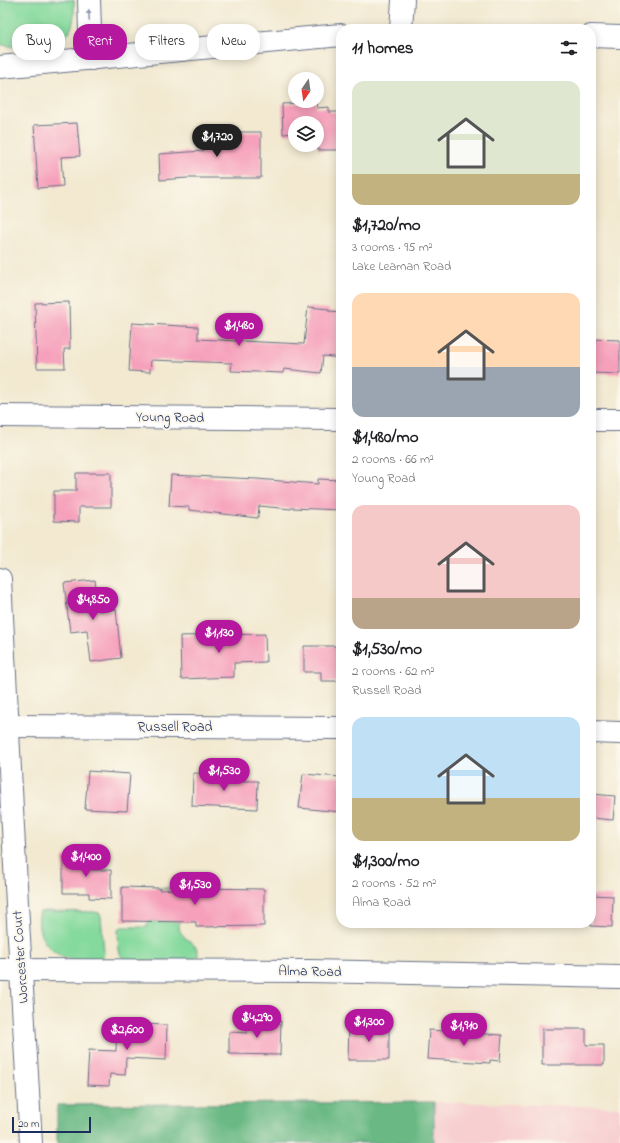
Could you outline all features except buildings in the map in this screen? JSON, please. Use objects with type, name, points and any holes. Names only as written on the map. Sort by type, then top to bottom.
[{"type":"street","points":[[89,0],[90,24]]},
{"type":"street","points":[[401,24],[403,0]]},
{"type":"street","points":[[127,56],[336,35]]},
{"type":"street","points":[[596,36],[620,37]]},
{"type":"street","points":[[0,67],[80,60]]},
{"type":"street","name":"Young Road","points":[[0,416],[336,419]]},
{"type":"street","points":[[596,420],[620,420]]},
{"type":"street","name":"Worcester Court","points":[[0,579],[17,904],[32,1143]]},
{"type":"street","name":"Russell Road","points":[[8,726],[336,728]]},
{"type":"street","points":[[596,732],[620,733]]},
{"type":"street","name":"Alma Road","points":[[0,970],[308,971],[620,977]]},
{"type":"shaded area","points":[[434,1102],[620,1107],[620,1143],[434,1143]]},
{"type":"green space","points":[[0,0],[74,0],[72,26],[65,37],[65,24],[12,24],[12,47],[0,44]]},
{"type":"green space","points":[[159,888],[179,888],[179,929],[198,951],[198,956],[193,961],[126,961],[119,951],[118,930],[121,927],[147,927],[148,921],[159,922]]},
{"type":"green space","points":[[40,912],[99,913],[101,916],[104,953],[102,960],[73,960],[65,958],[51,949],[46,943],[39,929]]},
{"type":"green space","points":[[434,1102],[434,1143],[57,1143],[57,1105]]}]
